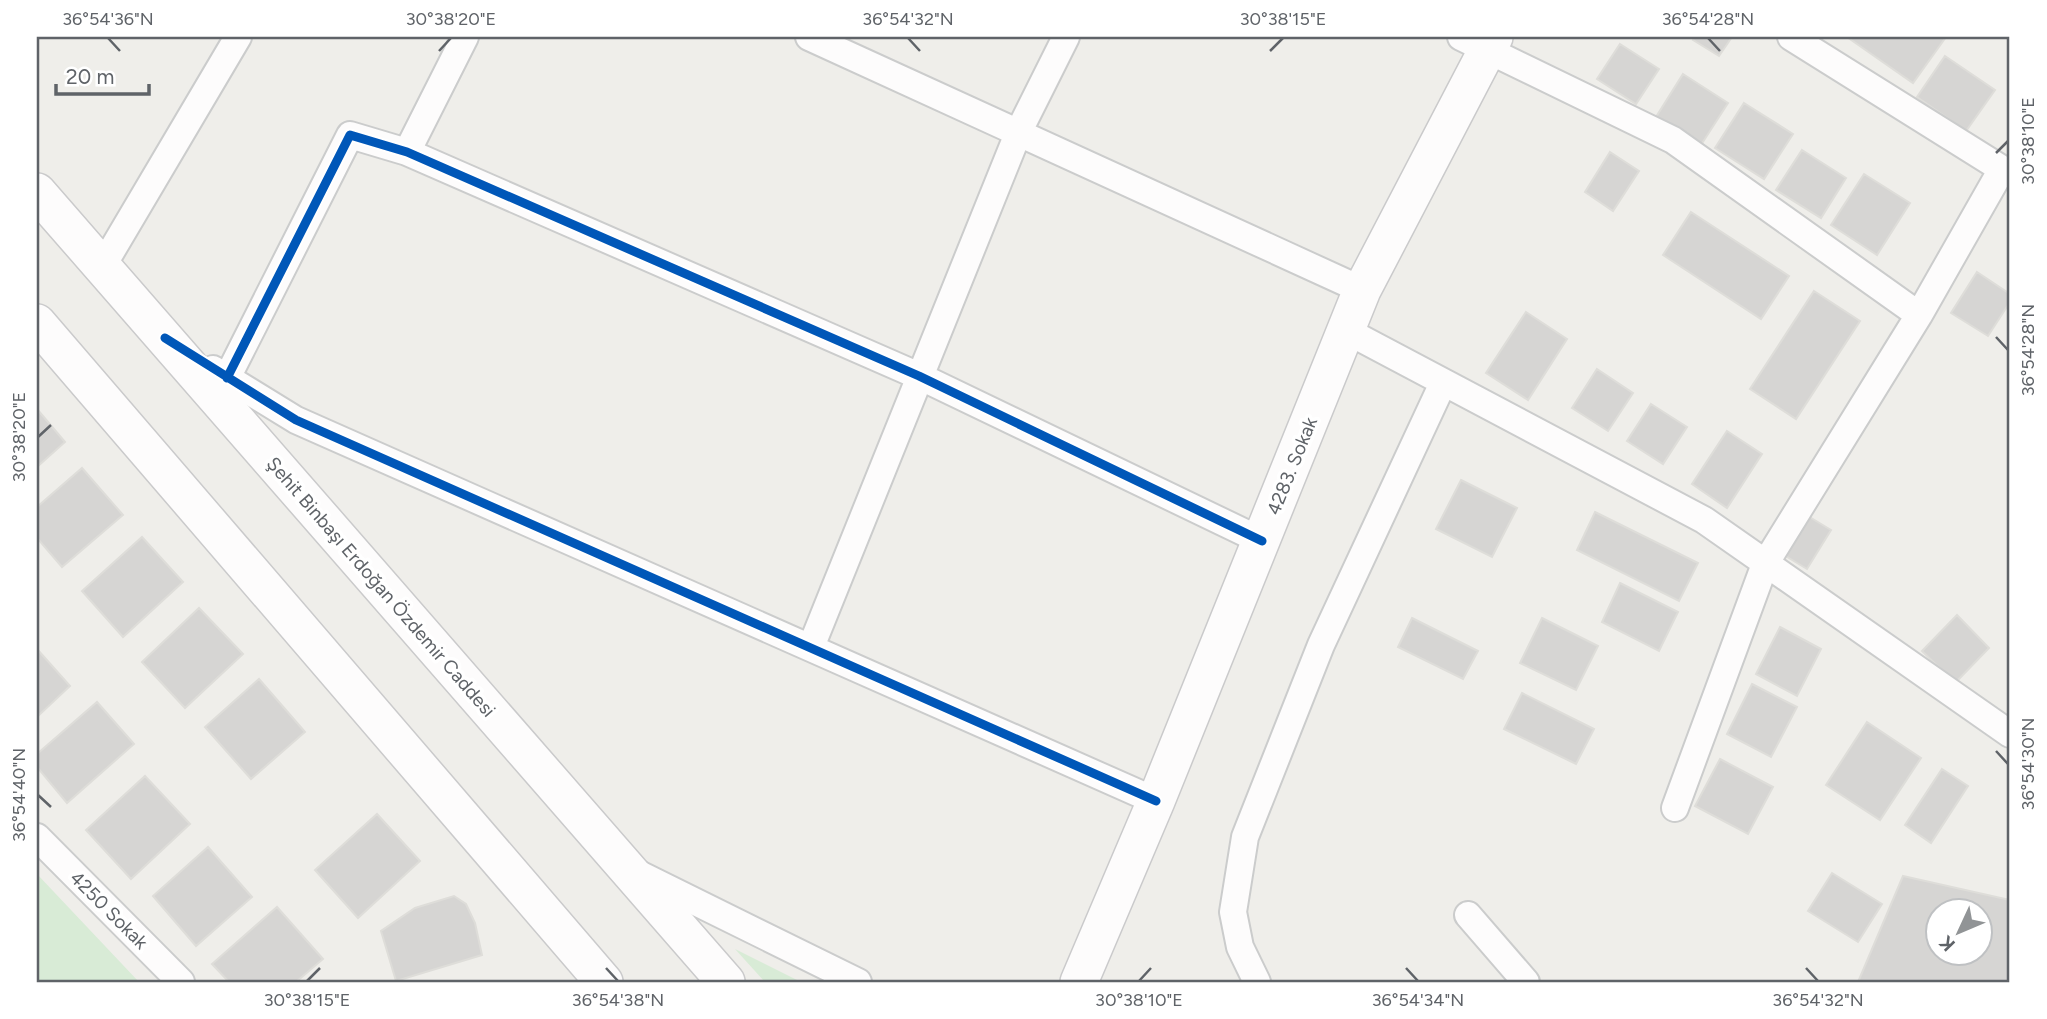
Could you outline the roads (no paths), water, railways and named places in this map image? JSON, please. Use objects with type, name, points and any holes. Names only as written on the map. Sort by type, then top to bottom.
[{"type":"main road","name":"4283. Sokak","points":[[1079,982],[1156,801],[1362,290],[1481,41]]},
{"type":"main road","name":"Şehit Binbaşı Erdoğan Özdemir Caddesi","points":[[37,192],[726,982]]},
{"type":"main road","points":[[38,328],[604,982]]},
{"type":"street","points":[[102,267],[237,37]]},
{"type":"street","points":[[407,152],[465,37]]},
{"type":"street","points":[[808,37],[1019,131],[1362,290]]},
{"type":"street","points":[[811,647],[1019,131],[1066,37]]},
{"type":"street","points":[[1675,808],[1765,564],[1919,316],[2002,170],[1791,37]]},
{"type":"street","points":[[1481,41],[1674,140],[1919,316]]},
{"type":"street","points":[[227,378],[350,135],[407,152],[919,376],[1262,541]]},
{"type":"street","points":[[1347,331],[1704,520],[2010,734]]},
{"type":"street","points":[[165,338],[296,419],[1156,801]]},
{"type":"street","points":[[1257,982],[1240,947],[1233,912],[1245,837],[1321,645],[1443,383]]},
{"type":"street","name":"4250 Sokak","points":[[37,837],[181,982]]},
{"type":"street","points":[[624,867],[858,982]]},
{"type":"street","points":[[1468,915],[1526,982]]}]
